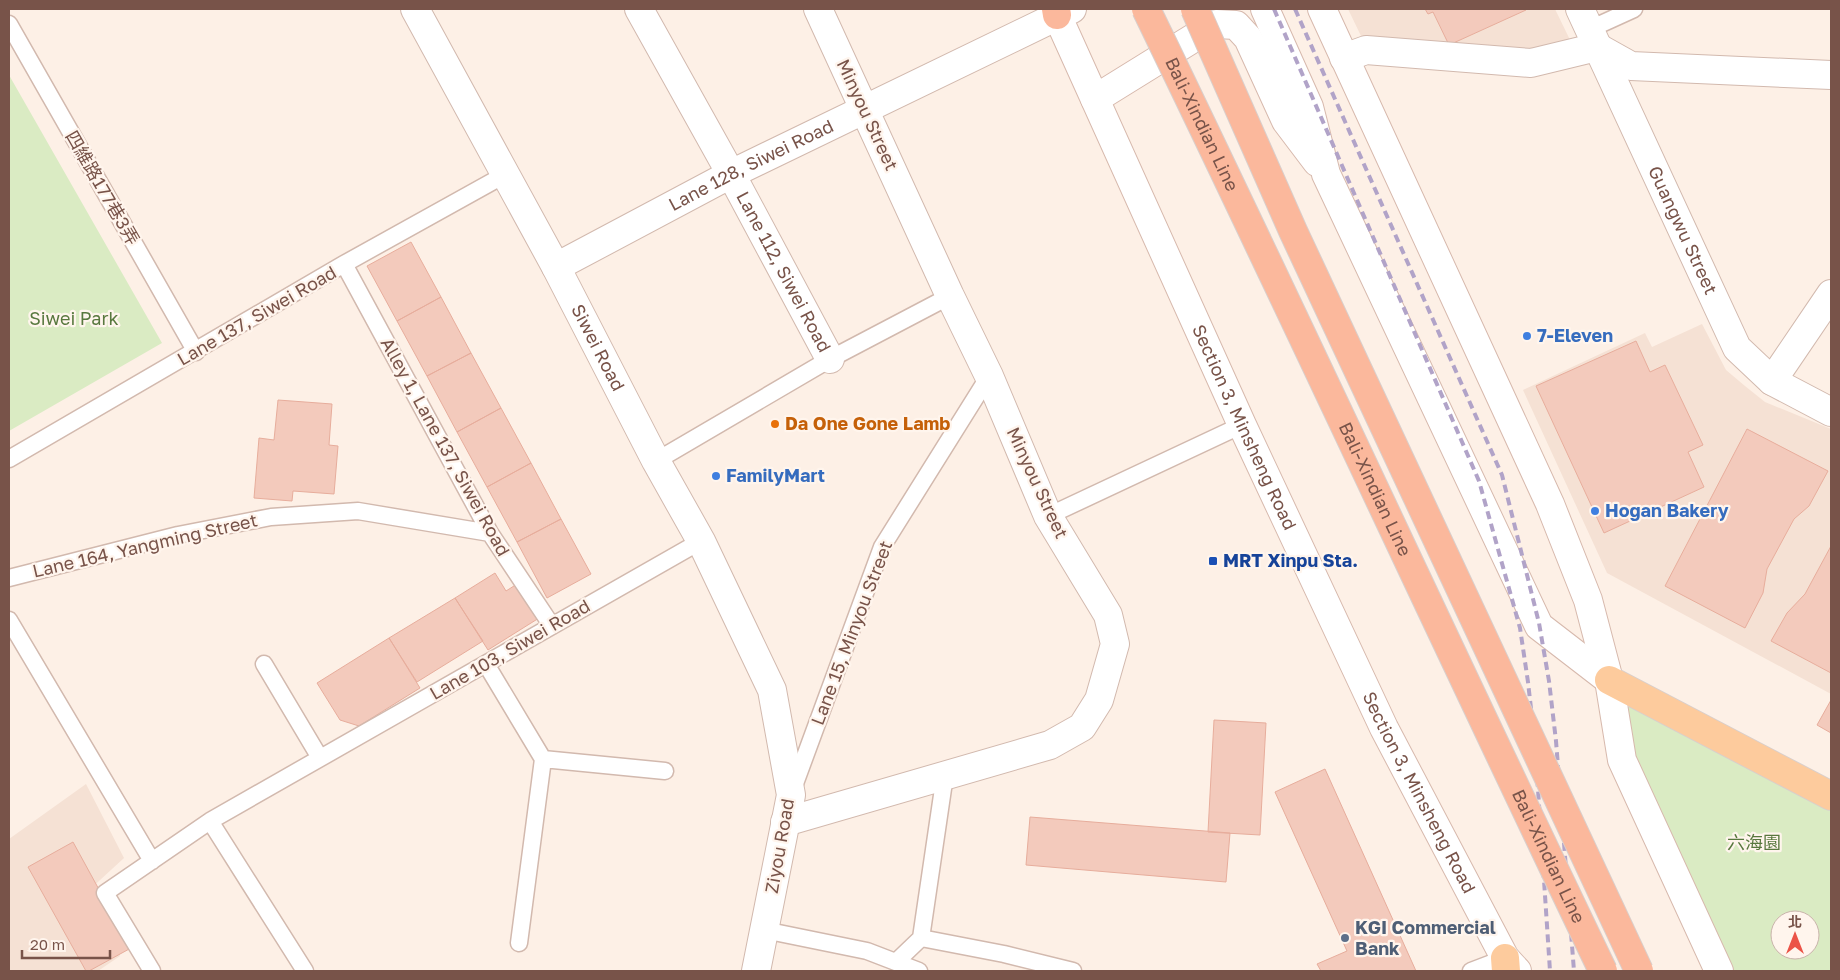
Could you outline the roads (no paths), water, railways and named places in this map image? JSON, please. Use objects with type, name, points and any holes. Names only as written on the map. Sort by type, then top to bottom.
[{"type":"highway","name":"Bali-Xindian Line","points":[[1146,9],[1261,246],[1475,704],[1603,971]]},
{"type":"highway","name":"Bali-Xindian Line","points":[[1195,9],[1293,231],[1639,971]]},
{"type":"main road","points":[[1609,680],[1831,796]]},
{"type":"street","name":"Siwei Road","points":[[415,9],[556,267],[656,461],[701,542],[772,690]]},
{"type":"street","name":"Lane 112, Siwei Road","points":[[639,9],[731,174],[830,359]]},
{"type":"street","name":"Minyou Street","points":[[785,822],[1050,744],[1082,727],[1099,700],[1115,644],[1108,615],[1048,516],[989,376],[950,296],[818,9]]},
{"type":"street","points":[[1265,9],[1308,107],[1326,174],[1539,626],[1609,680]]},
{"type":"street","points":[[1322,9],[1550,504],[1588,600],[1609,680],[1622,760],[1719,971]]},
{"type":"street","name":"Lane 128, Siwei Road","points":[[556,267],[731,174],[1060,10]]},
{"type":"street","name":"Section 3, Minsheng Road","points":[[1060,10],[1095,99],[1242,425],[1384,728],[1509,967]]},
{"type":"street","points":[[1095,99],[1216,24],[1236,25],[1248,38],[1286,121],[1326,174]]},
{"type":"street","points":[[1344,58],[1366,50],[1531,64],[1589,28],[1631,66],[1831,75]]},
{"type":"street","name":"Guangwu Street","points":[[1589,28],[1737,348],[1772,380],[1831,412]]},
{"type":"street","points":[[1772,380],[1831,294]]},
{"type":"street","name":"Ziyou Road","points":[[756,971],[791,796],[772,690]]},
{"type":"lane","points":[[1589,28],[1634,9]]},
{"type":"lane","name":"四維路177巷3弄","points":[[9,24],[196,352]]},
{"type":"lane","name":"Lane 137, Siwei Road","points":[[9,459],[196,352],[344,264],[506,174]]},
{"type":"lane","name":"Alley 1, Lane 137, Siwei Road","points":[[344,264],[490,533],[552,626]]},
{"type":"lane","points":[[830,359],[950,296]]},
{"type":"lane","name":"Lane 112, Siwei Road","points":[[656,461],[830,359]]},
{"type":"lane","name":"Lane 15, Minyou Street","points":[[791,796],[882,547],[989,376]]},
{"type":"lane","points":[[1048,516],[1242,425]]},
{"type":"lane","name":"Lane 164, Yangming Street","points":[[9,578],[178,535],[271,517],[358,511],[490,533]]},
{"type":"lane","name":"Lane 103, Siwei Road","points":[[152,971],[105,893],[210,821],[701,542]]},
{"type":"lane","points":[[9,620],[152,861]]},
{"type":"lane","points":[[264,664],[320,758]]},
{"type":"lane","points":[[486,664],[543,759],[519,943]]},
{"type":"lane","points":[[543,759],[665,771]]},
{"type":"lane","points":[[897,961],[921,938],[946,775]]},
{"type":"lane","points":[[210,821],[305,971]]},
{"type":"lane","points":[[764,930],[867,951],[919,971]]},
{"type":"lane","points":[[921,938],[1004,954],[1073,971]]},
{"type":"lane","points":[[1471,971],[1509,967]]},
{"type":"railway","points":[[1274,9],[1479,481],[1520,628],[1528,682],[1535,744],[1550,971]]},
{"type":"railway","points":[[1295,9],[1502,475],[1539,623],[1549,681],[1556,741],[1574,971]]},
{"type":"place","name":"7-Eleven","points":[[1527,336]]},
{"type":"place","name":"Da One Gone Lamb","points":[[775,424]]},
{"type":"place","name":"FamilyMart","points":[[716,476]]},
{"type":"place","name":"Hogan Bakery","points":[[1595,511]]},
{"type":"place","name":"MRT Xinpu Sta.","points":[[1213,561]]},
{"type":"place","name":"KGI Commercial Bank","points":[[1345,938]]},
{"type":"park label","name":"Siwei Park","points":[[74,319]]},
{"type":"park label","name":"六海園","points":[[1754,843]]}]
